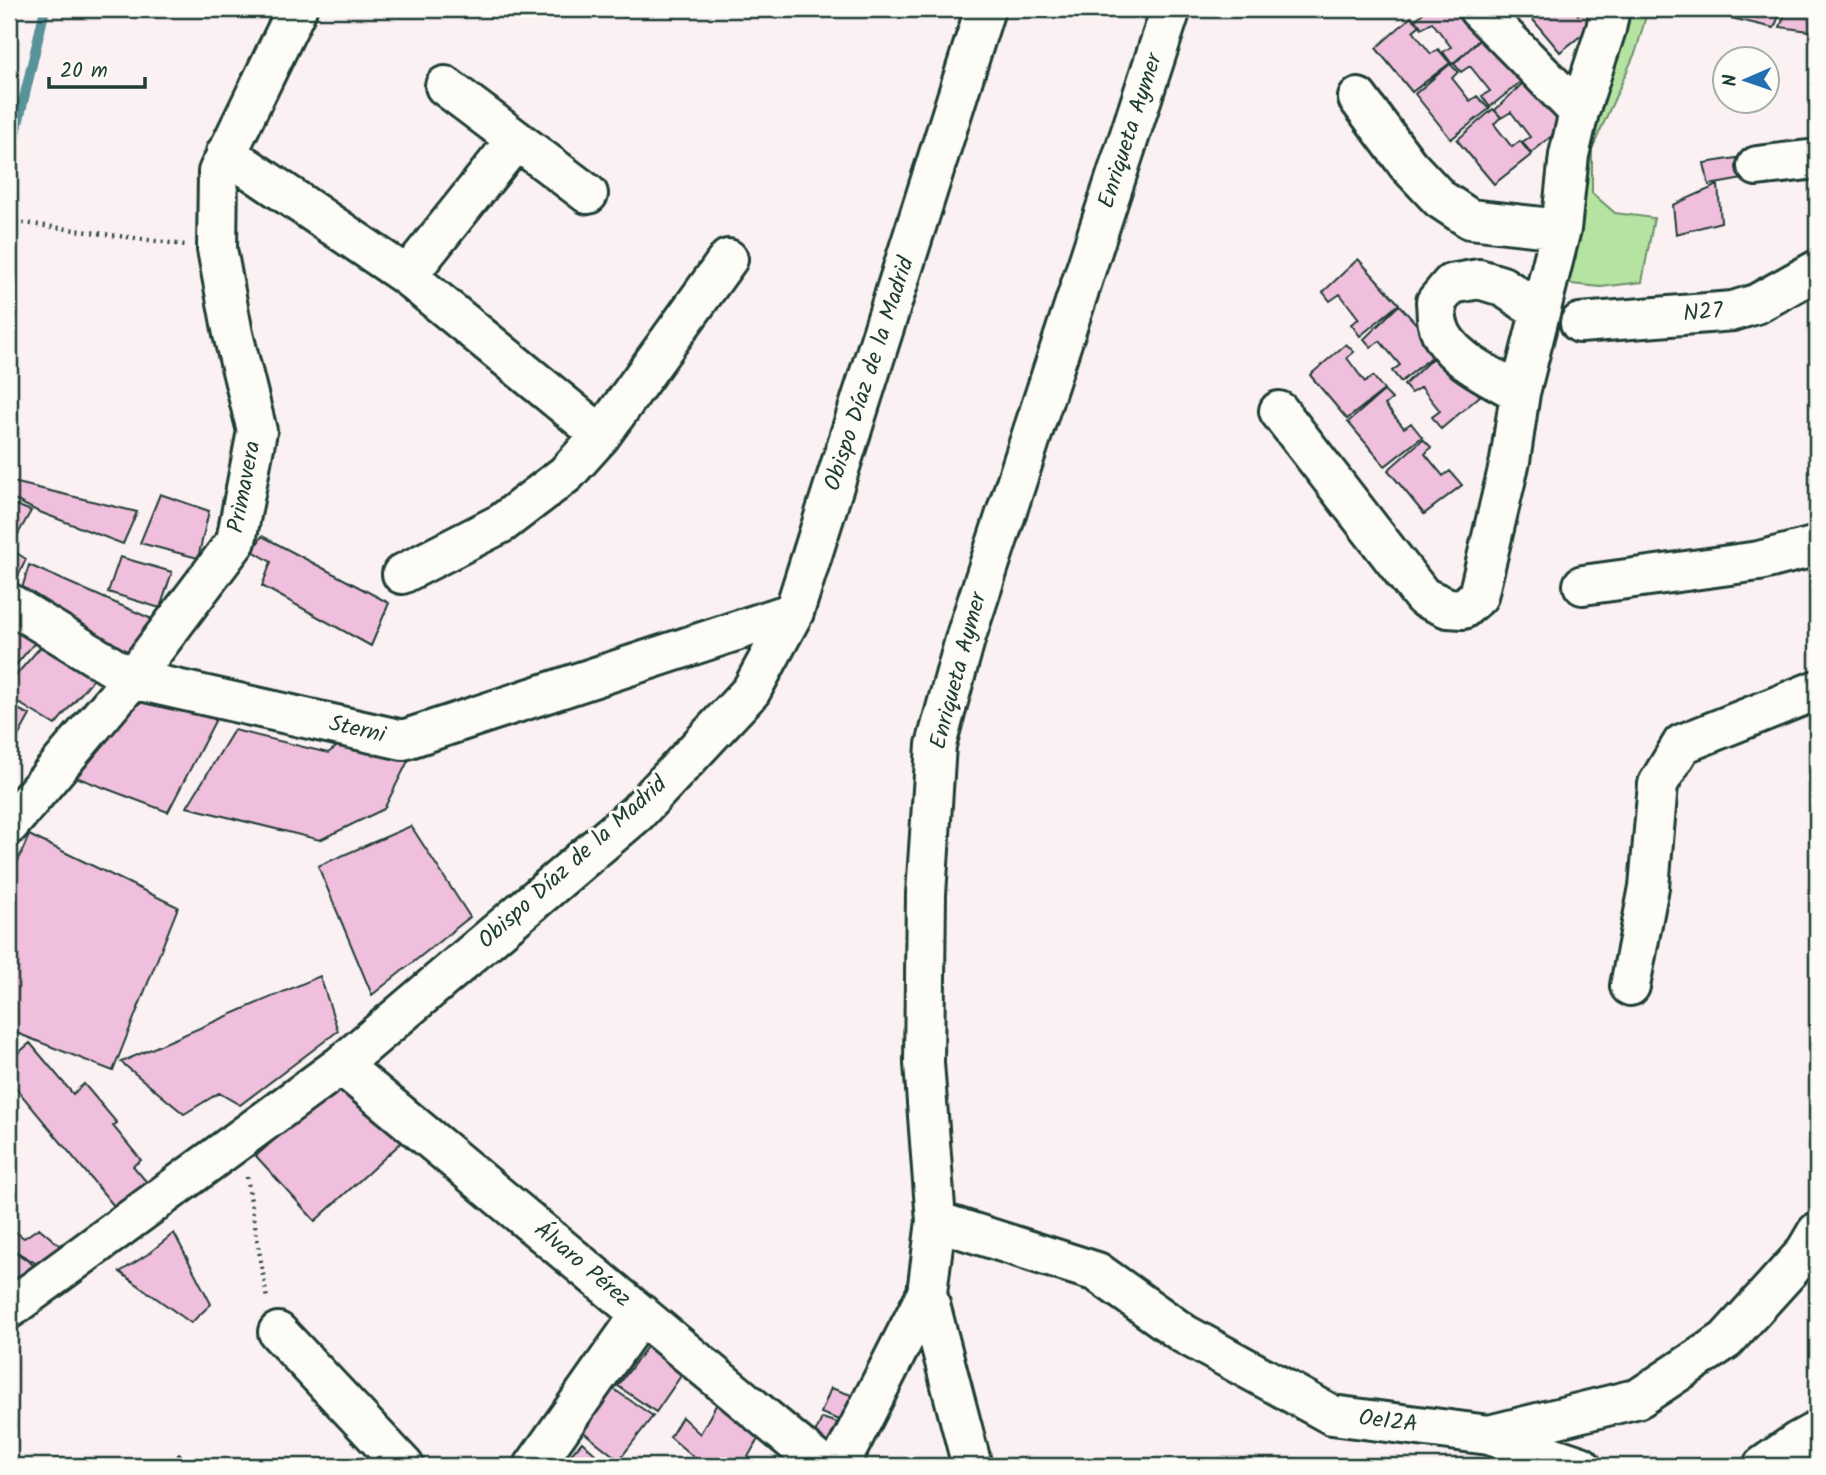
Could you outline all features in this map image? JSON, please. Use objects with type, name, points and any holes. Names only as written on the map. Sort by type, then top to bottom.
[{"type":"street","name":"Primavera","points":[[9,825],[132,679],[236,541],[257,432],[233,334],[217,249],[218,172],[297,9]]},
{"type":"street","name":"Obispo Díaz de la Madrid","points":[[9,1309],[341,1065],[637,813],[751,691],[794,612],[985,9]]},
{"type":"street","name":"Enriqueta Aymer","points":[[839,1466],[927,1293],[936,1221],[924,1063],[926,894],[936,745],[966,636],[1171,9]]},
{"type":"street","points":[[1479,9],[1578,112]]},
{"type":"street","points":[[1279,411],[1423,597],[1448,608],[1463,609],[1478,596],[1510,461],[1520,393],[1561,229],[1578,112],[1606,29],[1610,9]]},
{"type":"street","points":[[445,86],[588,194]]},
{"type":"street","points":[[1358,99],[1408,164],[1440,199],[1470,219],[1561,229]]},
{"type":"street","points":[[407,276],[516,140]]},
{"type":"street","points":[[226,153],[407,276],[601,435]]},
{"type":"street","points":[[1758,166],[1817,159]]},
{"type":"street","points":[[402,574],[502,523],[566,474],[601,435],[728,259]]},
{"type":"street","name":"N27","points":[[1580,323],[1733,311],[1756,304],[1817,270]]},
{"type":"street","points":[[1520,393],[1470,365],[1452,348],[1438,325],[1436,302],[1451,284],[1479,279],[1503,286],[1539,312]]},
{"type":"street","points":[[1583,585],[1759,561],[1817,546]]},
{"type":"street","name":"Sterni","points":[[9,603],[132,679],[403,740],[794,612]]},
{"type":"street","points":[[1630,986],[1649,887],[1658,784],[1682,744],[1817,690]]},
{"type":"street","name":"Álvaro Pérez","points":[[341,1065],[823,1466]]},
{"type":"street","name":"Oe12A","points":[[936,1221],[1097,1272],[1184,1335],[1332,1415],[1489,1435],[1639,1398],[1726,1340],[1804,1254],[1817,1232]]},
{"type":"street","points":[[927,1293],[972,1466]]},
{"type":"street","points":[[534,1466],[640,1314]]},
{"type":"street","points":[[278,1332],[404,1466]]},
{"type":"street","points":[[1763,1466],[1817,1431]]},
{"type":"street","points":[[1489,1435],[1581,1466]]},
{"type":"path","points":[[9,221],[217,249]]},
{"type":"path","points":[[219,1155],[246,1174],[272,1327],[278,1332]]},
{"type":"green space","points":[[1610,9],[1648,9],[1636,51],[1592,149],[1592,193],[1615,213],[1654,218],[1642,282],[1601,287],[1571,284],[1561,229]]},
{"type":"building","points":[[1427,9],[1471,9],[1491,31],[1452,64],[1443,52],[1451,47],[1432,22],[1422,28],[1415,20]]},
{"type":"building","points":[[1524,9],[1573,9],[1578,15],[1586,9],[1597,23],[1560,52]]},
{"type":"building","points":[[1716,9],[1782,9],[1774,28],[1714,14]]},
{"type":"building","points":[[1787,9],[1817,9],[1817,32],[1780,27]]},
{"type":"building","points":[[1411,17],[1420,25],[1413,31],[1431,54],[1438,49],[1450,63],[1412,92],[1376,48]]},
{"type":"building","points":[[1489,30],[1529,75],[1490,107],[1482,96],[1490,91],[1470,66],[1461,72],[1454,64]]},
{"type":"building","points":[[1450,64],[1458,72],[1452,78],[1470,101],[1477,96],[1489,109],[1451,139],[1415,94]]},
{"type":"building","points":[[1530,76],[1570,121],[1531,153],[1522,142],[1530,137],[1511,112],[1501,118],[1495,110]]},
{"type":"building","points":[[1493,109],[1501,117],[1494,124],[1512,147],[1520,141],[1531,155],[1494,184],[1457,140]]},
{"type":"building","points":[[1749,156],[1754,177],[1709,185],[1704,163]]},
{"type":"building","points":[[1718,185],[1721,222],[1676,234],[1673,205]]},
{"type":"building","points":[[1358,259],[1399,304],[1360,336],[1351,324],[1359,319],[1340,294],[1330,301],[1323,292]]},
{"type":"building","points":[[1399,305],[1440,350],[1401,382],[1392,371],[1400,365],[1380,341],[1371,347],[1364,339]]},
{"type":"building","points":[[1346,344],[1354,352],[1347,358],[1365,382],[1373,376],[1384,390],[1347,419],[1310,375]]},
{"type":"building","points":[[1440,351],[1480,396],[1441,429],[1432,417],[1440,411],[1421,387],[1411,393],[1404,385]]},
{"type":"building","points":[[1384,391],[1392,399],[1385,405],[1404,428],[1411,423],[1422,437],[1385,466],[1348,422]]},
{"type":"building","points":[[1423,439],[1431,447],[1425,454],[1443,476],[1450,471],[1462,485],[1424,514],[1388,470]]},
{"type":"building","points":[[9,481],[137,512],[123,544],[37,511],[9,497]]},
{"type":"building","points":[[160,494],[209,511],[198,558],[140,543]]},
{"type":"building","points":[[9,502],[31,511],[13,543],[9,541]]},
{"type":"building","points":[[262,536],[389,603],[371,646],[262,586],[271,562],[253,551]]},
{"type":"building","points":[[9,548],[26,559],[10,594],[9,593]]},
{"type":"building","points":[[120,557],[172,572],[160,608],[108,592]]},
{"type":"building","points":[[29,565],[154,620],[125,660],[18,602]]},
{"type":"building","points":[[9,619],[38,639],[9,673]]},
{"type":"building","points":[[51,635],[104,666],[55,725],[9,697],[9,683]]},
{"type":"building","points":[[142,695],[216,719],[168,812],[73,776]]},
{"type":"building","points":[[9,705],[30,715],[9,753]]},
{"type":"building","points":[[234,730],[328,753],[359,730],[410,757],[384,809],[320,840],[187,807]]},
{"type":"building","points":[[411,826],[470,917],[372,995],[318,866]]},
{"type":"building","points":[[29,835],[178,907],[113,1071],[9,1030],[9,882]]},
{"type":"building","points":[[320,976],[338,1031],[240,1105],[219,1093],[184,1114],[121,1062]]},
{"type":"building","points":[[30,1043],[73,1094],[84,1084],[117,1123],[113,1126],[141,1160],[133,1166],[155,1192],[124,1218],[9,1080],[9,1061]]},
{"type":"building","points":[[335,1086],[403,1141],[315,1221],[256,1156]]},
{"type":"building","points":[[9,1227],[24,1238],[39,1228],[65,1250],[42,1267],[9,1247]]},
{"type":"building","points":[[174,1233],[211,1304],[191,1323],[120,1272]]},
{"type":"building","points":[[9,1247],[43,1272],[18,1288],[9,1281]]},
{"type":"building","points":[[652,1340],[687,1367],[656,1412],[618,1386]]},
{"type":"building","points":[[612,1388],[653,1416],[619,1460],[581,1430]]},
{"type":"building","points":[[831,1388],[860,1398],[847,1423],[821,1413]]},
{"type":"building","points":[[719,1400],[763,1430],[743,1466],[704,1466],[670,1437],[682,1417],[700,1434]]},
{"type":"building","points":[[822,1418],[841,1424],[826,1460],[809,1447]]},
{"type":"building","points":[[582,1442],[608,1466],[561,1466]]},
{"type":"building","points":[[179,1454],[194,1466],[168,1466]]},
{"type":"waterway","points":[[9,162],[45,9]]}]
